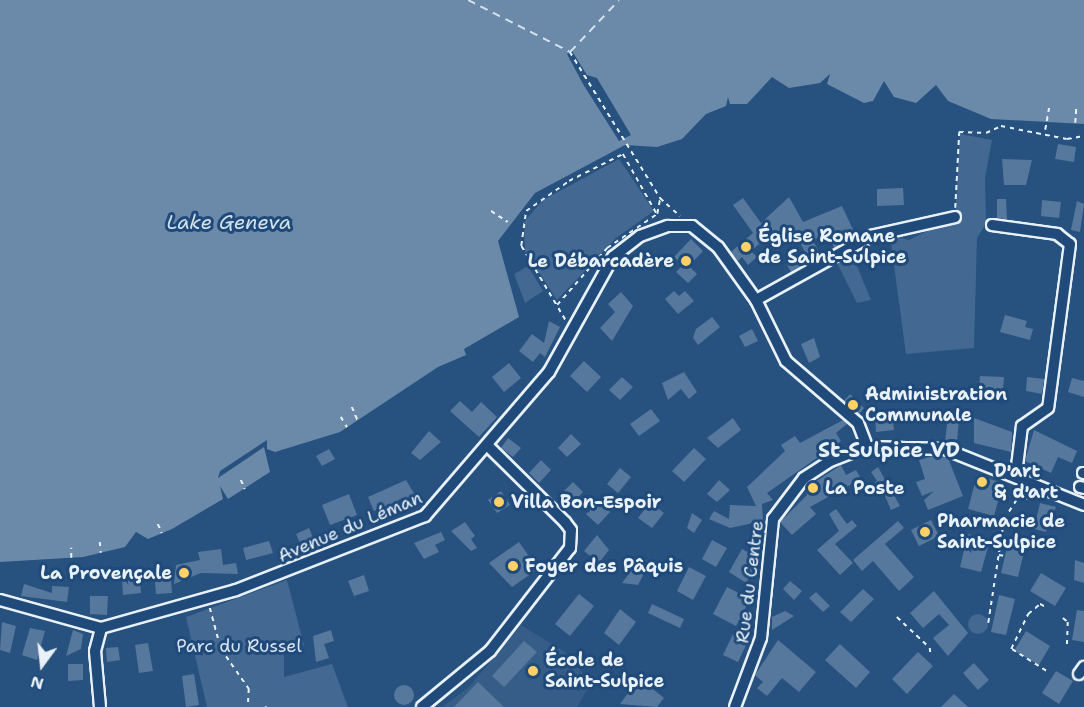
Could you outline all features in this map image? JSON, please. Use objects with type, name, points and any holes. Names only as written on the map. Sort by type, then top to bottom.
[{"type":"street","points":[[756,300],[872,236],[955,217]]},
{"type":"street","points":[[992,225],[1057,234],[1070,244],[1048,408],[1022,426],[1016,474]]},
{"type":"street","name":"Avenue du Léman","points":[[101,628],[257,583],[425,516],[488,446],[549,372],[572,330],[625,247],[668,226],[692,226]]},
{"type":"street","points":[[692,226],[718,247],[756,300],[789,366],[858,423],[867,447]]},
{"type":"street","points":[[422,707],[490,651],[570,548],[571,530],[565,522],[488,446]]},
{"type":"street","name":"Rue du Centre","points":[[740,705],[761,638],[773,519],[804,478],[867,447],[945,449],[1016,474],[1084,505]]},
{"type":"street","points":[[0,600],[101,628],[95,651],[100,707]]},
{"type":"path","points":[[570,51],[649,176],[660,198],[692,226]]},
{"type":"path","points":[[1044,131],[1049,107]]},
{"type":"path","points":[[1075,123],[1076,109]]},
{"type":"path","points":[[955,217],[959,132],[986,133],[1001,126],[1044,131],[1067,139],[1084,136]]},
{"type":"path","points":[[572,330],[520,246],[523,219],[533,204],[568,181],[623,154],[641,182],[657,214]]},
{"type":"path","points":[[641,182],[649,176]]},
{"type":"path","points":[[490,210],[508,222]]},
{"type":"path","points":[[352,407],[358,421]]},
{"type":"path","points":[[341,417],[347,428]]},
{"type":"path","points":[[241,480],[245,489]]},
{"type":"path","points":[[988,624],[1004,519],[1017,499],[1039,500],[1042,491]]},
{"type":"path","points":[[158,524],[162,533]]},
{"type":"path","points":[[100,542],[101,553]]},
{"type":"path","points":[[71,548],[71,558]]},
{"type":"path","points":[[998,554],[1005,556]]},
{"type":"path","points":[[1046,607],[1040,604],[1028,614],[1011,649],[1046,671]]},
{"type":"path","points":[[210,605],[221,649],[249,689],[248,707]]},
{"type":"path","points":[[989,615],[994,616]]},
{"type":"path","points":[[897,617],[930,648],[931,657]]},
{"type":"path","points":[[1063,618],[1068,622],[1067,645]]},
{"type":"shaded area","name":"École de Saint-Sulpice","points":[[521,625],[565,652],[591,683],[577,707],[442,707],[469,687]]},
{"type":"green space","points":[[960,134],[992,140],[985,178],[986,224],[977,238],[974,348],[906,354],[890,236],[909,240],[955,217]]},
{"type":"green space","points":[[619,159],[654,211],[616,238],[557,300],[525,251],[524,222],[543,200]]},
{"type":"green space","points":[[852,254],[871,300],[857,303],[836,261]]},
{"type":"green space","points":[[528,266],[543,291],[525,303],[514,274]]},
{"type":"green space","name":"Parc du Russel","points":[[287,580],[304,645],[284,652],[284,677],[332,664],[348,707],[207,707],[186,617]]},
{"type":"green space","points":[[974,614],[982,614],[988,620],[988,628],[982,634],[974,634],[968,628],[968,620]]},
{"type":"water","name":"Lake Geneva","points":[[0,0],[1084,0],[1084,124],[991,119],[948,101],[936,85],[916,103],[894,97],[884,81],[873,101],[864,103],[827,84],[830,74],[820,83],[789,88],[772,77],[747,104],[730,104],[728,97],[726,106],[706,114],[682,139],[657,147],[625,145],[535,193],[498,241],[519,317],[464,349],[466,355],[438,367],[340,432],[275,452],[267,449],[267,440],[220,471],[218,478],[264,447],[270,472],[228,499],[220,486],[223,499],[172,529],[148,539],[136,532],[125,547],[83,557],[0,562]],"holes":[[[572,51],[587,75],[597,78],[631,135],[619,141],[567,54]]]},
{"type":"building","points":[[1058,144],[1076,147],[1074,162],[1055,159]]},
{"type":"building","points":[[1002,159],[1032,160],[1026,185],[1004,185]]},
{"type":"building","points":[[903,188],[904,205],[877,206],[877,189]]},
{"type":"building","points":[[789,197],[803,222],[842,206],[856,236],[834,248],[827,231],[813,241],[821,255],[791,272],[786,263],[805,252],[791,226],[776,236],[772,233],[751,251],[757,257],[748,265],[742,257],[738,261],[731,252],[753,233],[733,205],[743,198],[761,223]]},
{"type":"building","points":[[997,199],[1006,199],[1007,219],[997,218]]},
{"type":"building","points":[[1042,200],[1061,202],[1059,218],[1041,216]]},
{"type":"building","points":[[1077,201],[1084,204],[1080,232],[1071,230]]},
{"type":"building","name":"Le Débarcadère","points":[[691,239],[703,251],[689,266],[697,274],[688,283],[676,272],[683,265],[674,257]]},
{"type":"building","points":[[674,291],[679,296],[685,291],[694,301],[678,314],[665,299]]},
{"type":"building","points":[[621,292],[633,306],[612,341],[600,328],[615,312],[608,304]]},
{"type":"building","points":[[1005,315],[1027,321],[1025,327],[1033,329],[1030,340],[1000,332]]},
{"type":"building","points":[[712,317],[720,327],[698,345],[693,338],[696,329]]},
{"type":"building","points":[[549,321],[560,327],[545,357],[540,353],[533,362],[519,351],[532,334],[544,343]]},
{"type":"building","points":[[752,329],[758,341],[745,347],[739,336]]},
{"type":"building","points":[[814,338],[820,357],[809,363],[801,344]]},
{"type":"building","points":[[584,361],[601,377],[587,392],[570,376]]},
{"type":"building","points":[[509,363],[521,378],[504,392],[492,377]]},
{"type":"building","points":[[684,372],[697,392],[689,399],[681,389],[668,400],[662,383]]},
{"type":"building","points":[[980,376],[1004,377],[1003,390],[979,389]]},
{"type":"building","points":[[622,377],[633,387],[620,400],[609,390]]},
{"type":"building","points":[[1027,377],[1044,379],[1042,394],[1026,391]]},
{"type":"building","points":[[1072,378],[1084,381],[1084,397],[1068,392]]},
{"type":"building","name":"Administration Communale","points":[[850,394],[864,408],[859,414],[844,401]]},
{"type":"building","points":[[460,401],[472,412],[481,402],[497,417],[479,437],[450,411]]},
{"type":"building","points":[[651,409],[660,421],[639,436],[630,424]]},
{"type":"building","name":"Administration Communale","points":[[892,412],[894,430],[876,432],[875,413]]},
{"type":"building","points":[[948,417],[959,419],[957,442],[945,441]]},
{"type":"building","points":[[733,418],[741,430],[718,448],[707,438]]},
{"type":"building","points":[[974,418],[1012,432],[1011,452],[974,443]]},
{"type":"building","points":[[843,420],[847,424],[836,433],[841,441],[767,493],[773,500],[762,504],[763,521],[730,528],[709,519],[714,511],[729,519],[730,505],[756,506],[747,487],[785,451],[781,445],[795,436],[800,443]]},
{"type":"building","points":[[1034,430],[1077,451],[1072,463],[1058,457],[1051,473],[1025,461]]},
{"type":"building","points":[[429,431],[441,442],[420,460],[411,453]]},
{"type":"building","points":[[571,434],[581,444],[567,457],[558,448]]},
{"type":"building","points":[[508,438],[521,448],[513,457],[501,448]]},
{"type":"building","points":[[694,448],[706,459],[684,482],[672,471]]},
{"type":"building","points":[[329,449],[335,459],[322,466],[316,456]]},
{"type":"building","points":[[933,456],[948,458],[963,496],[928,510],[924,500],[934,491],[922,496],[916,482],[925,479],[919,460]]},
{"type":"building","points":[[541,460],[551,470],[539,483],[529,473]]},
{"type":"building","points":[[841,465],[846,475],[856,470],[861,479],[810,507],[816,514],[792,535],[780,522],[807,495],[806,488]]},
{"type":"building","points":[[878,467],[900,506],[891,510],[881,487],[872,492],[869,486],[877,481],[871,472]]},
{"type":"building","points":[[620,468],[631,477],[618,493],[607,484]]},
{"type":"building","points":[[977,475],[1003,483],[994,516],[968,509]]},
{"type":"building","points":[[406,480],[415,495],[374,511],[368,497]]},
{"type":"building","points":[[719,480],[730,490],[717,502],[707,494]]},
{"type":"building","points":[[573,482],[583,492],[571,505],[560,495]]},
{"type":"building","name":"Villa Bon-Espoir","points":[[501,491],[510,505],[497,513],[488,500]]},
{"type":"building","points":[[349,494],[357,515],[330,525],[322,505]]},
{"type":"building","points":[[599,501],[610,512],[598,525],[586,514]]},
{"type":"building","points":[[650,502],[664,513],[652,528],[638,518]]},
{"type":"building","points":[[1040,503],[1056,507],[1046,532],[1034,529]]},
{"type":"building","points":[[836,509],[847,524],[852,520],[857,526],[835,544],[853,563],[840,575],[817,550],[839,531],[829,514]]},
{"type":"building","points":[[692,513],[702,520],[694,533],[687,528]]},
{"type":"building","points":[[931,520],[939,536],[919,546],[911,530]]},
{"type":"building","points":[[898,521],[904,528],[885,544],[914,577],[899,591],[873,561],[862,571],[853,560]]},
{"type":"building","points":[[465,522],[475,536],[471,539],[477,548],[471,551],[451,531]]},
{"type":"building","points":[[309,528],[314,540],[301,545],[296,534]]},
{"type":"building","points":[[441,532],[445,540],[435,545],[439,552],[424,559],[414,543]]},
{"type":"building","points":[[968,534],[990,540],[981,572],[960,567]]},
{"type":"building","points":[[597,535],[609,550],[599,563],[584,551]]},
{"type":"building","points":[[1009,539],[1026,543],[1018,577],[1001,573]]},
{"type":"building","points":[[712,540],[727,548],[716,567],[702,559]]},
{"type":"building","points":[[269,541],[273,553],[246,560],[243,548]]},
{"type":"building","name":"Foyer des Pâquis","points":[[519,542],[538,569],[512,587],[489,563]]},
{"type":"building","points":[[221,549],[223,565],[236,563],[238,574],[201,573],[174,584],[176,565],[200,560],[198,552]]},
{"type":"building","points":[[742,549],[760,559],[746,583],[729,572]]},
{"type":"building","points":[[641,558],[650,562],[638,585],[622,583]]},
{"type":"building","points":[[1075,560],[1084,563],[1084,583],[1074,580]]},
{"type":"building","points":[[689,567],[706,576],[693,600],[677,591]]},
{"type":"building","points":[[1041,573],[1066,588],[1055,606],[1030,591]]},
{"type":"building","points":[[364,575],[369,591],[354,596],[348,581]]},
{"type":"building","points":[[140,577],[141,593],[123,595],[122,579]]},
{"type":"building","points":[[171,580],[172,593],[156,594],[155,582]]},
{"type":"building","points":[[790,581],[802,591],[794,600],[783,589]]},
{"type":"building","points":[[24,584],[52,593],[52,586],[69,587],[67,602],[21,596]]},
{"type":"building","points":[[727,587],[750,599],[736,626],[713,614]]},
{"type":"building","points":[[863,589],[874,599],[851,622],[840,612]]},
{"type":"building","points":[[934,591],[968,633],[948,656],[933,638],[949,625],[939,614],[923,628],[910,613]]},
{"type":"building","points":[[816,592],[830,606],[823,612],[809,598]]},
{"type":"building","points":[[579,594],[594,606],[570,636],[555,624]]},
{"type":"building","points":[[999,595],[1015,599],[1006,635],[991,632]]},
{"type":"building","points":[[90,596],[108,596],[107,615],[90,614]]},
{"type":"building","points":[[652,604],[684,619],[680,628],[648,613]]},
{"type":"building","points":[[620,609],[636,622],[619,645],[604,633]]},
{"type":"building","points":[[1077,610],[1084,611],[1084,642],[1072,640]]},
{"type":"building","points":[[785,611],[794,616],[772,630],[772,617]]},
{"type":"building","points":[[2,622],[16,626],[10,653],[0,650]]},
{"type":"building","points":[[30,628],[45,631],[37,660],[22,655]]},
{"type":"building","points":[[73,630],[83,634],[81,649],[66,656]]},
{"type":"building","points":[[331,630],[334,641],[324,644],[329,658],[316,662],[313,636]]},
{"type":"building","points":[[1026,631],[1050,646],[1039,665],[1014,651]]},
{"type":"building","points":[[733,634],[748,641],[738,662],[723,655]]},
{"type":"building","points":[[778,640],[816,672],[799,692],[782,678],[767,696],[757,688],[763,682],[755,675]]},
{"type":"building","points":[[524,641],[537,652],[504,687],[492,676]]},
{"type":"building","points":[[148,643],[153,671],[139,673],[135,645]]},
{"type":"building","points":[[840,644],[870,672],[856,688],[825,660]]},
{"type":"building","points":[[118,647],[120,660],[107,662],[106,648]]},
{"type":"building","points":[[918,652],[933,666],[907,694],[892,679]]},
{"type":"building","points":[[974,663],[989,680],[978,690],[963,673]]},
{"type":"building","points":[[68,664],[83,664],[83,680],[68,681]]},
{"type":"building","points":[[1056,671],[1073,681],[1059,704],[1042,693]]},
{"type":"building","points":[[194,674],[199,705],[186,707],[182,676]]},
{"type":"building","points":[[639,678],[664,698],[657,707],[620,704]]},
{"type":"building","points":[[478,682],[504,707],[454,707]]},
{"type":"building","points":[[404,685],[411,688],[414,695],[411,702],[404,705],[397,702],[394,695],[397,688]]},
{"type":"building","points":[[954,694],[968,707],[941,707]]},
{"type":"ferry route","points":[[468,0],[570,52],[619,0]]},
{"type":"place","name":"Église Romane de Saint-Sulpice","points":[[746,247]]},
{"type":"place","name":"Le Débarcadère","points":[[686,261]]},
{"type":"place","name":"Administration Communale","points":[[853,405]]},
{"type":"place","name":"D'art & d'art","points":[[982,482]]},
{"type":"place","name":"La Poste","points":[[813,488]]},
{"type":"place","name":"Villa Bon-Espoir","points":[[499,502]]},
{"type":"place","name":"Pharmacie de Saint-Sulpice","points":[[925,532]]},
{"type":"place","name":"Foyer des Pâquis","points":[[513,566]]},
{"type":"place","name":"La Provençale","points":[[184,573]]},
{"type":"place","name":"École de Saint-Sulpice","points":[[533,671]]},
{"type":"district","name":"St-Sulpice VD","points":[[889,450]]}]
